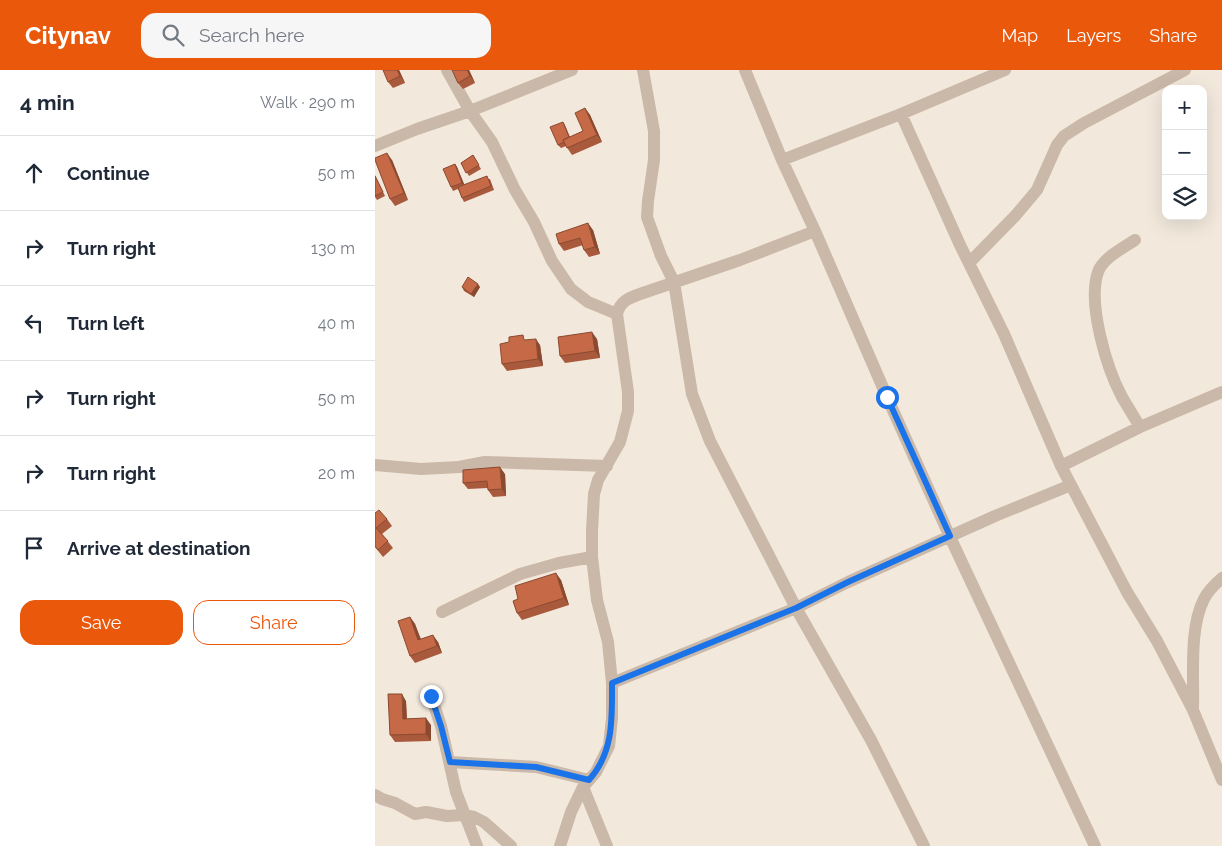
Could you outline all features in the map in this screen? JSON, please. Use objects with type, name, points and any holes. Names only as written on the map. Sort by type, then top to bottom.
[{"type":"street","points":[[447,70],[470,111],[492,142],[552,261],[571,289],[588,302],[617,314]]},
{"type":"street","points":[[375,146],[417,128],[470,111],[572,70]]},
{"type":"street","points":[[643,70],[654,131],[654,160],[647,217],[661,256],[674,282],[693,394],[710,441],[796,608],[871,740],[924,846]]},
{"type":"street","points":[[745,70],[782,160],[887,397],[1095,846]]},
{"type":"street","points":[[782,160],[901,114],[1005,70]]},
{"type":"street","points":[[969,263],[1016,215],[1037,190],[1057,145],[1063,136],[1185,70]]},
{"type":"street","points":[[901,114],[969,263],[1004,334],[1061,466],[1127,592],[1157,641],[1193,710],[1222,780]]},
{"type":"street","points":[[560,846],[571,812],[586,783],[596,772],[609,746],[612,718],[612,683],[607,642],[597,600],[592,557],[594,494],[598,480],[620,442],[628,411],[628,392],[617,314],[618,308],[625,300],[740,260],[815,231]]},
{"type":"street","points":[[1135,240],[1108,259],[1098,271],[1095,293],[1096,316],[1111,369],[1122,396],[1141,427]]},
{"type":"street","points":[[1061,466],[1141,427],[1222,392]]},
{"type":"street","points":[[375,465],[421,469],[485,462],[607,466]]},
{"type":"street","points":[[612,683],[796,608],[848,582],[950,536],[1071,485]]},
{"type":"street","points":[[442,612],[520,574],[559,563],[592,557]]},
{"type":"street","points":[[1193,710],[1194,644],[1198,614],[1204,597],[1222,578]]},
{"type":"street","points":[[431,696],[441,726],[456,792],[477,846]]},
{"type":"street","points":[[450,762],[536,767],[586,783]]},
{"type":"street","points":[[586,783],[607,846]]},
{"type":"street","points":[[375,795],[415,814],[427,812],[447,816],[464,815],[474,817],[484,822],[511,846]]},
{"type":"building","points":[[383,70],[397,70],[400,76],[388,82]]},
{"type":"building","points":[[452,70],[467,70],[470,76],[458,83]]},
{"type":"building","points":[[585,108],[597,135],[567,148],[563,140],[583,131],[575,113]]},
{"type":"building","points":[[563,122],[569,137],[558,145],[550,127]]},
{"type":"building","points":[[387,153],[404,193],[390,199],[375,160],[375,158]]},
{"type":"building","points":[[473,155],[479,165],[466,173],[461,163]]},
{"type":"building","points":[[455,164],[462,183],[451,187],[443,169]]},
{"type":"building","points":[[375,176],[383,192],[375,196]]},
{"type":"building","points":[[487,176],[491,186],[462,198],[458,187]]},
{"type":"building","points":[[588,223],[595,247],[584,250],[580,238],[559,244],[556,234]]},
{"type":"building","points":[[468,277],[478,284],[471,294],[462,287]]},
{"type":"building","points":[[592,332],[595,351],[560,356],[558,337]]},
{"type":"building","points":[[523,335],[524,340],[536,339],[538,359],[502,364],[500,344],[509,342],[509,337]]},
{"type":"building","points":[[500,467],[502,489],[488,490],[487,481],[463,483],[463,470]]},
{"type":"building","points":[[379,510],[387,519],[376,528],[388,541],[378,550],[375,546],[375,513]]},
{"type":"building","points":[[556,573],[564,598],[517,613],[513,601],[518,599],[515,586]]},
{"type":"building","points":[[410,617],[418,640],[433,635],[437,646],[410,656],[398,621]]},
{"type":"building","points":[[388,694],[402,694],[403,719],[426,718],[426,734],[390,735]]},
{"type":"route","points":[[431,696],[450,762],[536,767],[589,780],[596,772],[609,746],[612,718],[612,683],[796,608],[848,582],[950,536],[887,397]]}]
